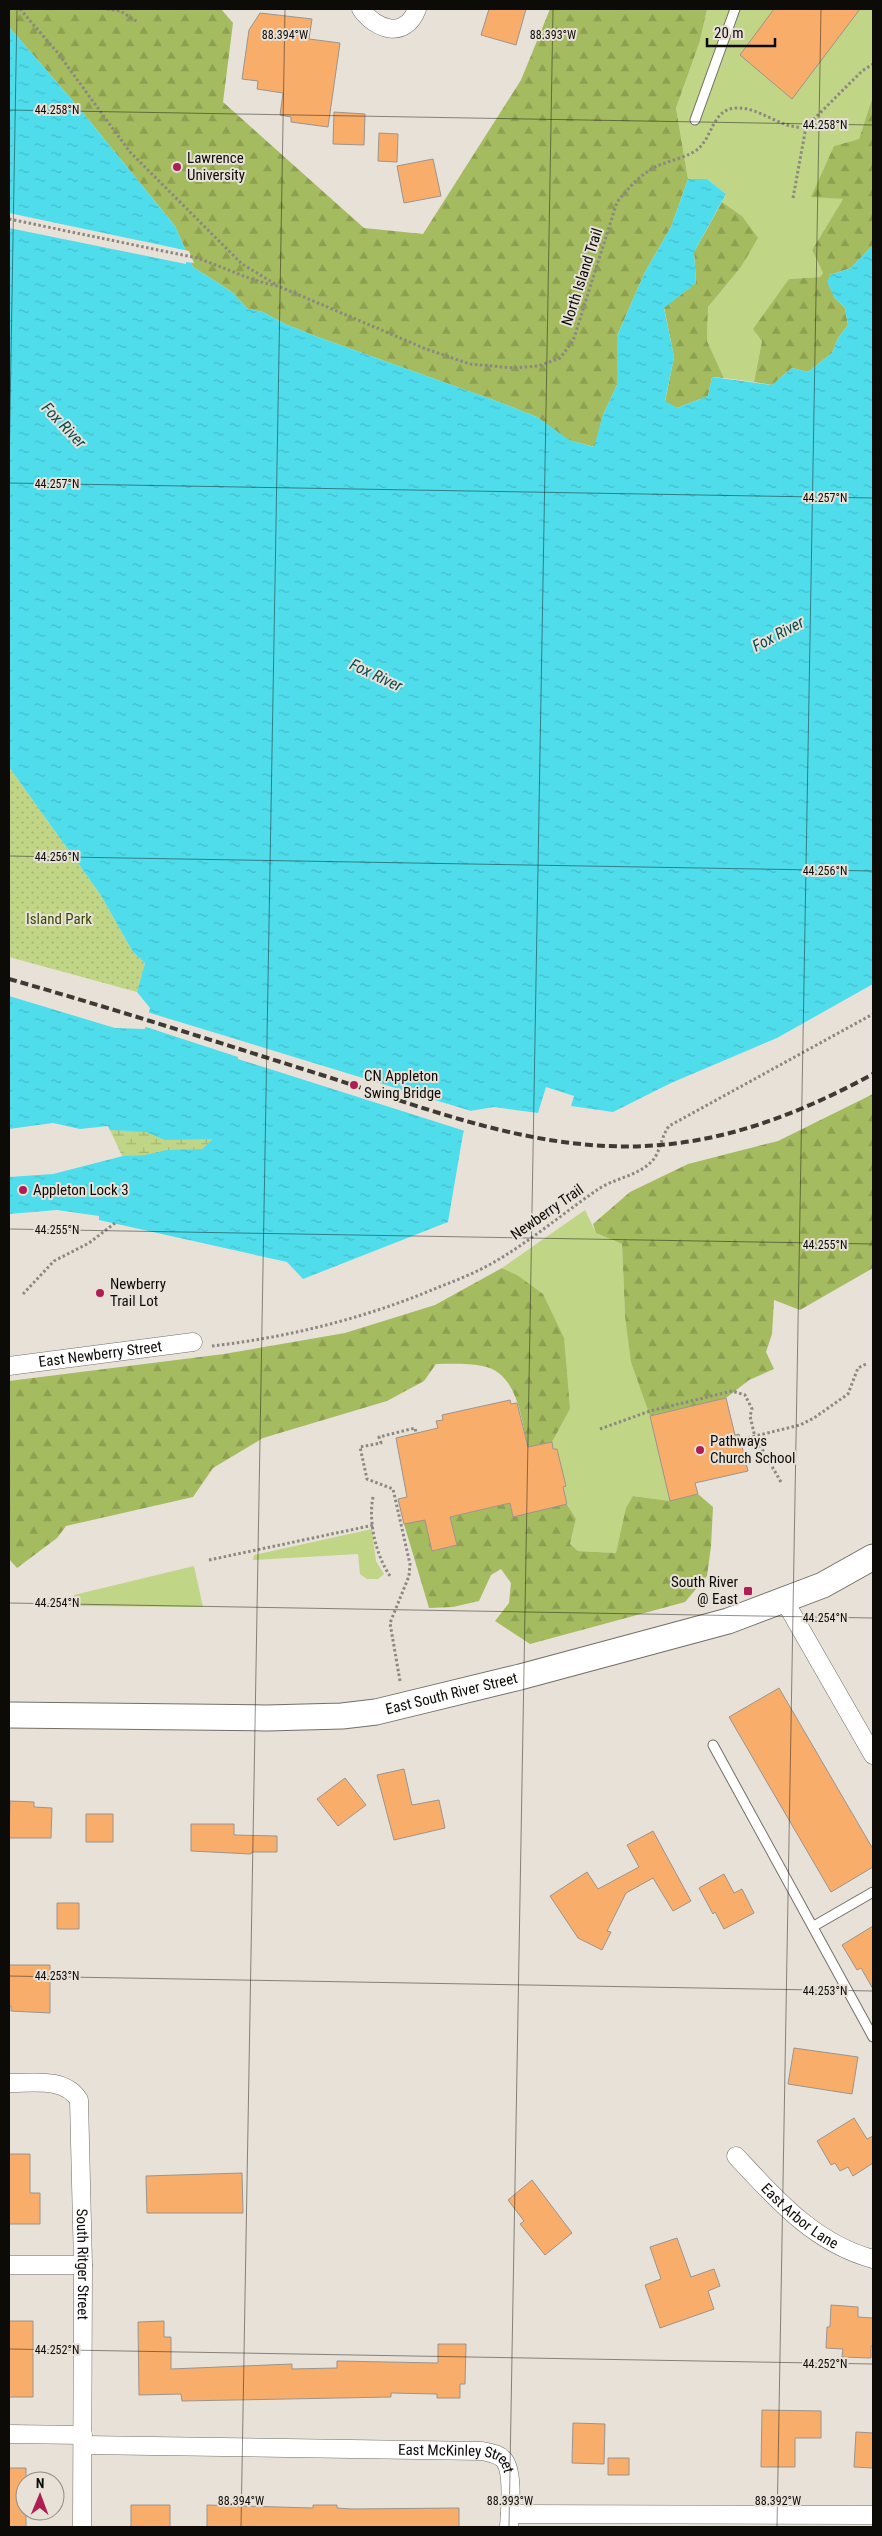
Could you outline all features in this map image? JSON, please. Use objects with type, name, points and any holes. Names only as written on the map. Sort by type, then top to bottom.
[{"type":"street","points":[[361,9],[369,21],[379,28],[393,29],[403,26],[414,16],[416,9]]},
{"type":"street","name":"East Newberry Street","points":[[9,1366],[193,1342]]},
{"type":"street","name":"East South River Street","points":[[9,1715],[267,1718],[342,1716],[376,1712],[718,1624],[823,1585],[873,1557]]},
{"type":"street","points":[[784,1600],[873,1755]]},
{"type":"street","name":"South Ritger Street","points":[[9,2083],[65,2086],[74,2092],[79,2100],[83,2265],[84,2440],[82,2527]]},
{"type":"street","name":"East Arbor Lane","points":[[736,2156],[778,2201],[812,2230],[840,2246],[873,2258]]},
{"type":"street","points":[[9,2265],[83,2265]]},
{"type":"street","name":"East McKinley Street","points":[[9,2434],[84,2440],[482,2451],[496,2454],[505,2461],[510,2485],[509,2520],[873,2515]]},
{"type":"lane","points":[[695,120],[734,9]]},
{"type":"lane","points":[[712,1745],[814,1926],[873,2037]]},
{"type":"lane","points":[[814,1926],[873,1892]]},
{"type":"path","points":[[20,9],[56,52],[130,152],[242,264],[278,286]]},
{"type":"path","points":[[107,9],[120,11],[138,22]]},
{"type":"path","points":[[793,198],[806,127],[862,71],[873,64]]},
{"type":"path","name":"North Island Trail","points":[[9,219],[197,258],[227,268],[257,282],[278,286],[426,349],[470,364],[514,368],[538,366],[560,358],[573,341],[617,202],[630,186],[650,169],[699,149],[716,119],[726,110],[737,108],[757,111],[787,125],[798,128],[806,127]]},
{"type":"path","name":"Newberry Trail","points":[[193,1342],[205,1347],[229,1344],[327,1325],[396,1305],[477,1271],[502,1258],[601,1188],[645,1167],[655,1158],[662,1135],[669,1126],[873,1014]]},
{"type":"path","points":[[23,1294],[54,1261],[89,1243],[115,1223]]},
{"type":"path","points":[[743,1439],[800,1424],[814,1418],[848,1394],[858,1368],[866,1364]]},
{"type":"path","points":[[600,1429],[650,1412],[732,1391],[745,1395],[752,1409],[750,1416],[755,1437],[782,1482]]},
{"type":"path","points":[[400,1681],[390,1623],[409,1576],[410,1564],[393,1489],[367,1479],[360,1448],[381,1443],[380,1437],[388,1434],[415,1428],[416,1433]]},
{"type":"path","points":[[373,1497],[371,1508],[379,1560],[390,1576]]},
{"type":"path","points":[[209,1560],[374,1525]]},
{"type":"green space","points":[[9,9],[221,9],[233,23],[223,102],[364,228],[423,234],[521,80],[550,9],[707,9],[700,41],[676,108],[688,179],[671,227],[645,272],[617,336],[617,385],[603,415],[595,447],[568,440],[537,417],[315,336],[285,324],[263,312],[248,309],[232,292],[193,267],[175,226],[79,108],[9,27]]},
{"type":"green space","points":[[707,9],[873,9],[873,96],[859,139],[834,146],[812,196],[843,199],[812,250],[823,273],[820,277],[789,279],[762,341],[754,382],[724,378],[707,341],[708,307],[741,267],[742,216],[722,202],[726,194],[707,179],[688,179],[676,108],[700,41]]},
{"type":"green space","points":[[873,96],[873,245],[851,268],[830,275],[834,297],[845,308],[848,325],[838,338],[832,353],[808,372],[792,368],[772,385],[754,382],[762,341],[753,329],[789,279],[820,277],[823,273],[812,250],[843,199],[811,197],[834,146],[859,139]]},
{"type":"green space","points":[[722,202],[742,216],[758,238],[741,267],[708,307],[707,341],[724,378],[712,377],[708,396],[677,408],[665,402],[674,357],[664,307],[696,283],[694,252]]},
{"type":"green space","name":"Island Park","points":[[9,767],[100,894],[133,952],[145,963],[137,992],[9,957]]},
{"type":"green space","points":[[873,1094],[873,1268],[800,1310],[774,1300],[772,1334],[766,1352],[774,1369],[749,1380],[726,1398],[650,1416],[631,1362],[625,1316],[622,1244],[596,1233],[593,1224],[630,1192],[688,1164],[778,1141]]},
{"type":"green space","points":[[108,1126],[186,1133],[240,1143],[125,1162]]},
{"type":"green space","points":[[585,1210],[596,1233],[622,1244],[625,1316],[650,1411],[670,1501],[633,1496],[616,1553],[578,1551],[570,1544],[576,1519],[564,1494],[559,1476],[557,1449],[553,1449],[552,1442],[570,1409],[517,1275],[502,1268]]},
{"type":"green space","points":[[502,1268],[517,1275],[543,1294],[564,1338],[570,1409],[552,1442],[528,1447],[516,1398],[511,1387],[494,1370],[471,1364],[436,1364],[424,1381],[387,1401],[263,1438],[213,1468],[193,1497],[66,1526],[57,1538],[17,1568],[9,1559],[9,1381],[224,1354],[345,1333],[435,1305]]},
{"type":"green space","points":[[698,1494],[713,1507],[711,1546],[707,1576],[685,1602],[530,1644],[495,1621],[509,1603],[511,1583],[501,1569],[491,1575],[479,1601],[453,1607],[429,1608],[404,1524],[425,1519],[433,1551],[457,1545],[450,1517],[510,1503],[513,1516],[567,1504],[576,1519],[570,1544],[578,1551],[616,1553],[626,1508],[633,1496],[670,1501]]},
{"type":"green space","points":[[372,1529],[376,1561],[384,1574],[378,1579],[367,1579],[360,1574],[358,1554],[253,1560],[254,1555]]},
{"type":"green space","points":[[194,1566],[203,1607],[73,1606],[74,1595]]},
{"type":"water","name":"Fox River","points":[[9,27],[79,108],[175,226],[193,267],[232,292],[248,309],[263,312],[285,324],[315,336],[537,417],[569,440],[594,447],[603,415],[617,385],[617,336],[645,272],[671,227],[688,179],[707,179],[726,194],[694,252],[696,283],[664,308],[674,357],[665,401],[677,408],[708,396],[712,377],[772,385],[792,368],[808,372],[832,353],[838,338],[848,325],[845,308],[834,297],[827,282],[830,275],[851,268],[873,245],[873,984],[777,1038],[671,1083],[613,1112],[571,1106],[574,1096],[546,1087],[538,1113],[494,1107],[470,1111],[463,1134],[448,1222],[303,1279],[287,1262],[99,1220],[99,1216],[57,1210],[9,1214],[9,1177],[53,1174],[123,1156],[145,1155],[167,1150],[202,1149],[213,1139],[165,1140],[146,1132],[111,1130],[71,1134],[52,1126],[9,1136],[9,996],[115,1028],[145,1029],[150,1008],[137,992],[145,963],[133,952],[100,894],[9,767]]},
{"type":"pier","points":[[9,213],[189,251],[194,263],[186,262],[186,264],[9,228]]},
{"type":"pier","name":"CN Appleton Swing Bridge","points":[[147,1012],[471,1111],[465,1131],[238,1059],[238,1057],[143,1026]]},
{"type":"pier","points":[[53,1123],[80,1129],[108,1126],[111,1133],[71,1136],[52,1129],[34,1135],[9,1136],[9,1129]]},
{"type":"building","points":[[489,9],[526,9],[516,45],[481,35]]},
{"type":"building","points":[[774,9],[860,9],[792,99],[740,55]]},
{"type":"building","points":[[260,13],[312,19],[309,39],[340,43],[328,127],[291,122],[291,117],[280,115],[283,93],[257,89],[258,81],[242,79],[249,30]]},
{"type":"building","points":[[334,112],[365,114],[364,145],[333,144]]},
{"type":"building","points":[[379,133],[398,134],[397,162],[378,161]]},
{"type":"building","points":[[433,159],[441,196],[404,203],[397,166]]},
{"type":"building","name":"Pathways Church School","points":[[726,1398],[735,1435],[739,1434],[748,1471],[695,1483],[698,1494],[670,1501],[650,1416]]},
{"type":"building","points":[[510,1400],[511,1404],[517,1403],[528,1447],[552,1442],[553,1449],[557,1449],[566,1486],[563,1487],[567,1504],[513,1517],[510,1503],[450,1517],[457,1545],[432,1551],[425,1520],[404,1524],[398,1499],[407,1497],[396,1438],[438,1428],[436,1421],[443,1420],[442,1415]]},
{"type":"building","points":[[779,1688],[873,1849],[873,1867],[831,1892],[729,1717]]},
{"type":"building","points":[[404,1769],[412,1805],[439,1800],[445,1828],[394,1840],[377,1775]]},
{"type":"building","points":[[345,1778],[366,1805],[338,1826],[317,1799]]},
{"type":"building","points":[[10,1801],[34,1802],[34,1807],[52,1808],[51,1838],[9,1838]]},
{"type":"building","points":[[86,1814],[113,1814],[113,1842],[86,1842]]},
{"type":"building","points":[[191,1824],[234,1824],[234,1835],[277,1836],[277,1852],[252,1852],[251,1854],[191,1851]]},
{"type":"building","points":[[653,1831],[691,1901],[673,1911],[653,1878],[626,1893],[607,1931],[611,1932],[602,1950],[578,1938],[550,1896],[587,1872],[598,1889],[639,1867],[627,1845]]},
{"type":"building","points":[[724,1874],[734,1893],[742,1889],[754,1913],[724,1929],[715,1912],[713,1914],[699,1888]]},
{"type":"building","points":[[57,1903],[79,1903],[79,1929],[57,1929]]},
{"type":"building","points":[[873,1926],[873,1989],[861,1968],[857,1970],[842,1945]]},
{"type":"building","points":[[9,1965],[50,1965],[50,2013],[11,2011],[11,2006],[9,2006]]},
{"type":"building","points":[[794,2048],[858,2057],[852,2094],[788,2084]]},
{"type":"building","points":[[854,2118],[867,2139],[873,2136],[873,2163],[853,2176],[848,2167],[840,2171],[835,2163],[831,2165],[817,2141]]},
{"type":"building","points":[[9,2154],[30,2154],[30,2193],[40,2193],[40,2224],[9,2224]]},
{"type":"building","points":[[242,2173],[243,2213],[147,2213],[146,2176]]},
{"type":"building","points":[[532,2180],[572,2233],[545,2255],[520,2224],[524,2221],[508,2200]]},
{"type":"building","points":[[677,2238],[691,2277],[714,2269],[720,2286],[708,2291],[714,2309],[660,2328],[645,2285],[661,2279],[650,2247]]},
{"type":"building","points":[[831,2305],[858,2307],[858,2317],[873,2318],[871,2358],[842,2357],[843,2349],[826,2348],[827,2327],[830,2327]]},
{"type":"building","points":[[9,2321],[33,2321],[33,2397],[9,2397]]},
{"type":"building","points":[[164,2321],[164,2337],[171,2337],[171,2369],[292,2364],[292,2369],[337,2368],[337,2361],[438,2363],[438,2344],[466,2344],[465,2384],[460,2384],[460,2398],[437,2398],[437,2394],[391,2393],[391,2397],[182,2401],[181,2394],[139,2395],[138,2322]]},
{"type":"building","points":[[762,2410],[821,2411],[821,2438],[795,2438],[795,2467],[761,2467]]},
{"type":"building","points":[[573,2423],[605,2424],[604,2464],[572,2463]]},
{"type":"building","points":[[856,2432],[873,2433],[873,2468],[854,2467]]},
{"type":"building","points":[[608,2458],[629,2458],[629,2475],[608,2475]]},
{"type":"building","points":[[9,2468],[26,2468],[26,2471],[15,2471],[15,2521],[26,2521],[26,2527],[9,2527]]},
{"type":"building","points":[[131,2505],[170,2505],[170,2527],[131,2527]]},
{"type":"building","points":[[207,2505],[313,2508],[313,2505],[337,2505],[337,2508],[352,2509],[459,2508],[459,2527],[207,2527]]},
{"type":"railway","points":[[9,979],[167,1026],[448,1116],[532,1137],[574,1143],[617,1146],[660,1145],[716,1136],[770,1121],[796,1111],[873,1074]]},
{"type":"place","name":"Lawrence University","points":[[177,167]]},
{"type":"place","name":"CN Appleton Swing Bridge","points":[[354,1085]]},
{"type":"place","name":"Appleton Lock 3","points":[[23,1190]]},
{"type":"place","name":"Newberry Trail Lot","points":[[100,1293]]},
{"type":"place","name":"Pathways Church School","points":[[700,1450]]},
{"type":"place","name":"South River @ East","points":[[748,1591]]}]
